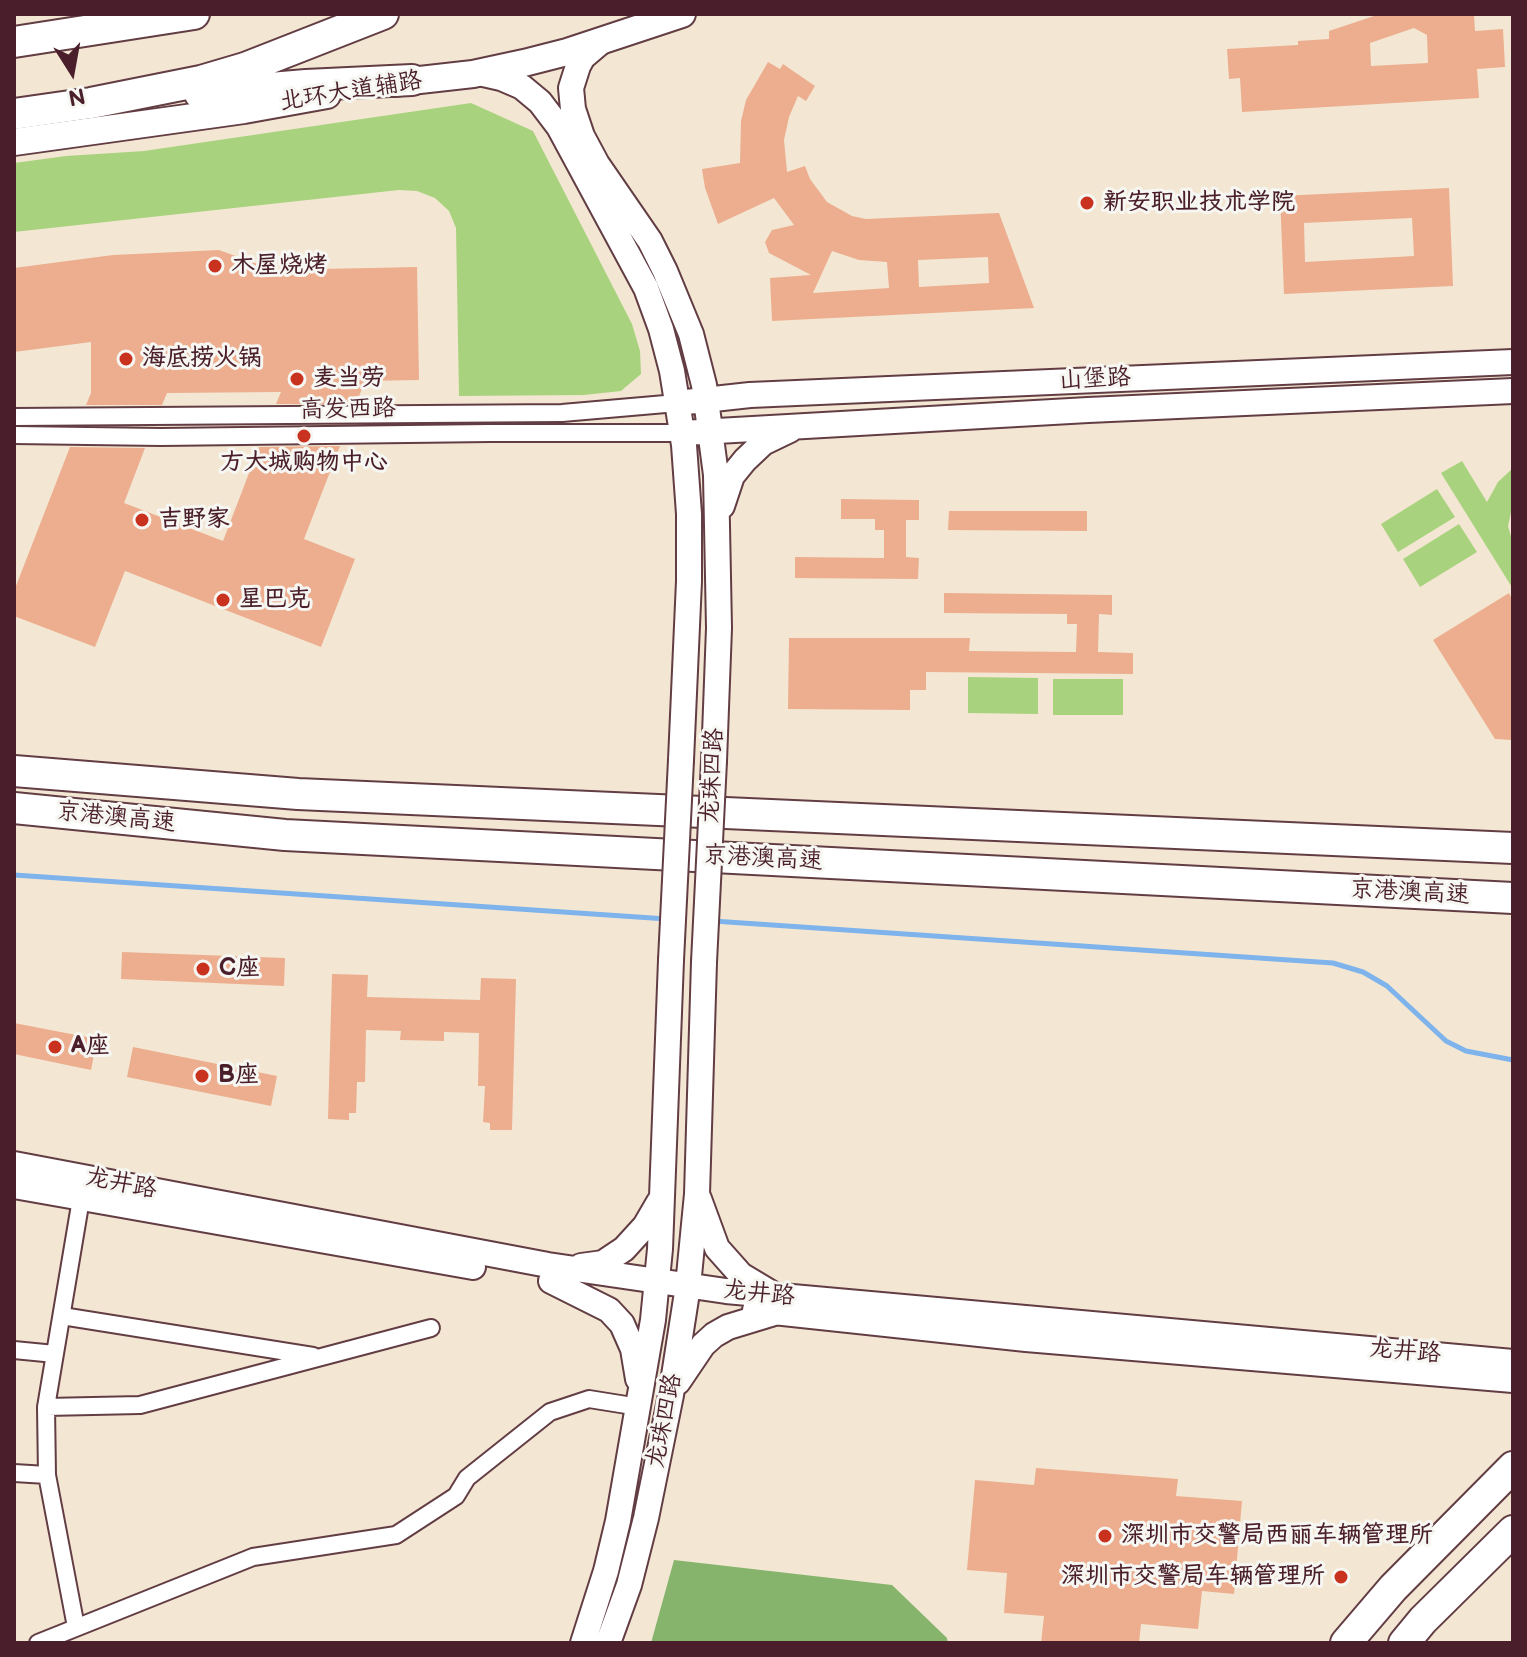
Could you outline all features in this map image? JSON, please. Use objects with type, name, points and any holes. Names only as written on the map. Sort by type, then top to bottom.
[{"type":"highway","points":[[14,42],[194,14]]},
{"type":"highway","points":[[14,114],[91,103],[201,81],[245,68],[383,14]]},
{"type":"highway","points":[[91,103],[306,85],[412,80]]},
{"type":"highway","name":"京港澳高速","points":[[14,771],[298,794],[1513,848]]},
{"type":"highway","name":"京港澳高速","points":[[14,808],[285,835],[1513,898]]},
{"type":"highway","points":[[1328,889],[1396,908],[1513,913]]},
{"type":"highway","points":[[1346,1643],[1393,1588],[1513,1467]]},
{"type":"highway","points":[[1404,1643],[1423,1620],[1513,1531]]},
{"type":"main road","name":"北环大道辅路","points":[[14,142],[244,110],[412,80],[479,73],[567,52],[682,14]]},
{"type":"main road","name":"龙珠四路","points":[[603,40],[583,57],[578,66],[571,88],[573,109],[582,136],[597,164],[650,241],[691,334],[706,399],[716,467],[719,628],[697,1194],[687,1294],[671,1395],[634,1567],[608,1643]]},
{"type":"main road","name":"龙珠四路","points":[[479,73],[522,87],[540,102],[559,127],[646,288],[661,329],[677,403],[689,514],[689,581],[657,1290],[612,1548],[583,1643]]},
{"type":"main road","points":[[1484,363],[1513,354]]},
{"type":"main road","name":"山堡路","points":[[677,403],[750,395],[1513,362]]},
{"type":"main road","name":"山堡路","points":[[682,433],[1513,391]]},
{"type":"main road","points":[[717,531],[724,496],[732,476],[763,443],[803,425]]},
{"type":"main road","name":"龙井路","points":[[14,1164],[550,1273]]},
{"type":"main road","points":[[550,1273],[603,1263],[624,1249],[651,1218],[663,1184]]},
{"type":"main road","name":"龙井路","points":[[14,1186],[657,1290],[1026,1339],[1513,1380]]},
{"type":"main road","points":[[671,1395],[697,1353],[714,1335],[776,1304],[741,1275],[717,1248],[697,1194]]},
{"type":"main road","points":[[550,1273],[609,1310],[622,1324],[636,1363],[639,1407]]},
{"type":"main road","name":"龙井路","points":[[776,1304],[1513,1362]]},
{"type":"street","name":"高发西路","points":[[14,417],[562,413],[677,403]]},
{"type":"street","name":"高发西路","points":[[14,435],[161,437],[682,433]]},
{"type":"street","points":[[76,1627],[47,1475],[46,1407],[81,1199]]},
{"type":"street","points":[[62,1316],[320,1357]]},
{"type":"street","points":[[46,1407],[140,1405],[431,1328]]},
{"type":"street","points":[[14,1350],[55,1354]]},
{"type":"street","points":[[38,1643],[253,1557],[396,1535],[456,1496],[467,1478],[550,1412],[589,1399],[639,1407]]},
{"type":"street","points":[[14,1473],[47,1475]]},
{"type":"green space","points":[[471,103],[533,131],[632,324],[640,351],[641,374],[621,391],[584,395],[459,396],[456,228],[449,211],[435,198],[417,191],[399,190],[14,232],[14,163],[144,151]]},
{"type":"green space","points":[[1462,461],[1487,502],[1498,482],[1513,468],[1513,503],[1508,526],[1513,543],[1513,589],[1441,473]]},
{"type":"green space","points":[[1437,489],[1455,517],[1398,552],[1381,524]]},
{"type":"green space","points":[[1459,524],[1477,552],[1420,587],[1403,559]]},
{"type":"green space","points":[[968,677],[1038,678],[1038,714],[968,713]]},
{"type":"green space","points":[[1053,679],[1123,679],[1123,715],[1053,715]]},
{"type":"green space","points":[[674,1560],[892,1585],[947,1638],[948,1643],[651,1643]]},
{"type":"building","points":[[1380,14],[1474,14],[1475,31],[1503,29],[1505,67],[1477,69],[1479,98],[1242,112],[1240,78],[1229,79],[1227,49],[1298,45],[1298,41],[1329,39],[1329,31]],"holes":[[[1414,28],[1427,35],[1428,63],[1371,66],[1370,43]]]},
{"type":"building","points":[[768,62],[780,69],[783,64],[815,86],[806,101],[798,96],[789,117],[784,140],[787,172],[805,166],[810,179],[827,202],[852,216],[866,219],[999,213],[1034,308],[772,321],[770,278],[811,275],[769,253],[765,242],[772,230],[794,225],[774,198],[718,224],[705,188],[702,169],[740,163],[741,121],[746,100]],"holes":[[[832,251],[859,260],[887,262],[889,288],[813,293]],[[988,257],[989,283],[919,287],[918,260]]]},
{"type":"building","points":[[1449,188],[1453,286],[1284,294],[1280,196]],"holes":[[[1412,218],[1414,256],[1305,262],[1304,223]]]},
{"type":"building","points":[[219,250],[274,270],[417,267],[419,380],[365,381],[356,404],[276,404],[281,392],[167,393],[162,405],[86,405],[91,393],[91,342],[14,352],[14,268],[113,255]]},
{"type":"building","points":[[340,446],[304,539],[355,559],[321,647],[125,571],[95,647],[14,616],[14,591],[70,447],[145,448],[124,503],[223,541],[259,447]]},
{"type":"building","points":[[841,499],[919,500],[919,520],[906,520],[906,557],[919,558],[918,579],[795,578],[795,557],[884,558],[884,530],[875,530],[875,519],[841,519]]},
{"type":"building","points":[[949,511],[1087,511],[1087,531],[948,530]]},
{"type":"building","points":[[944,593],[1112,595],[1112,615],[1099,614],[1098,652],[1133,653],[1133,674],[926,672],[926,690],[910,690],[910,710],[788,709],[789,638],[970,638],[969,651],[1076,652],[1077,624],[1067,624],[1067,614],[944,613]]},
{"type":"building","points":[[1509,593],[1513,601],[1513,740],[1495,739],[1433,640]]},
{"type":"building","name":"C座","points":[[122,952],[285,958],[284,986],[121,979]]},
{"type":"building","points":[[332,974],[368,975],[367,997],[480,1000],[481,978],[516,979],[512,1130],[490,1130],[490,1123],[483,1122],[485,1086],[478,1086],[479,1033],[444,1032],[444,1041],[400,1040],[401,1031],[366,1030],[365,1082],[357,1082],[356,1113],[349,1113],[349,1120],[328,1119]]},
{"type":"building","name":"A座","points":[[14,1023],[97,1039],[91,1070],[14,1054]]},
{"type":"building","name":"B座","points":[[133,1047],[277,1076],[271,1106],[127,1077]]},
{"type":"building","name":"深圳市交警局西丽车辆管理所","points":[[1036,1468],[1178,1479],[1176,1496],[1242,1501],[1234,1594],[1202,1591],[1198,1629],[1141,1624],[1139,1643],[1041,1643],[1044,1616],[1004,1613],[1007,1573],[967,1570],[975,1480],[1034,1485]]},
{"type":"waterway","points":[[14,875],[667,919]]},
{"type":"waterway","points":[[713,921],[1333,963],[1363,972],[1387,986],[1446,1041],[1466,1051],[1513,1060]]},
{"type":"place","name":"新安职业技术学院","points":[[1087,203]]},
{"type":"place","name":"木屋烧烤","points":[[215,266]]},
{"type":"place","name":"海底捞火锅","points":[[126,359]]},
{"type":"place","name":"麦当劳","points":[[297,379]]},
{"type":"place","name":"方大城购物中心","points":[[304,436]]},
{"type":"place","name":"吉野家","points":[[142,520]]},
{"type":"place","name":"星巴克","points":[[223,600]]},
{"type":"place","name":"C座","points":[[203,969]]},
{"type":"place","name":"A座","points":[[55,1047]]},
{"type":"place","name":"B座","points":[[202,1076]]},
{"type":"place","name":"深圳市交警局西丽车辆管理所","points":[[1105,1536]]},
{"type":"place","name":"深圳市交警局车辆管理所","points":[[1341,1577]]}]
